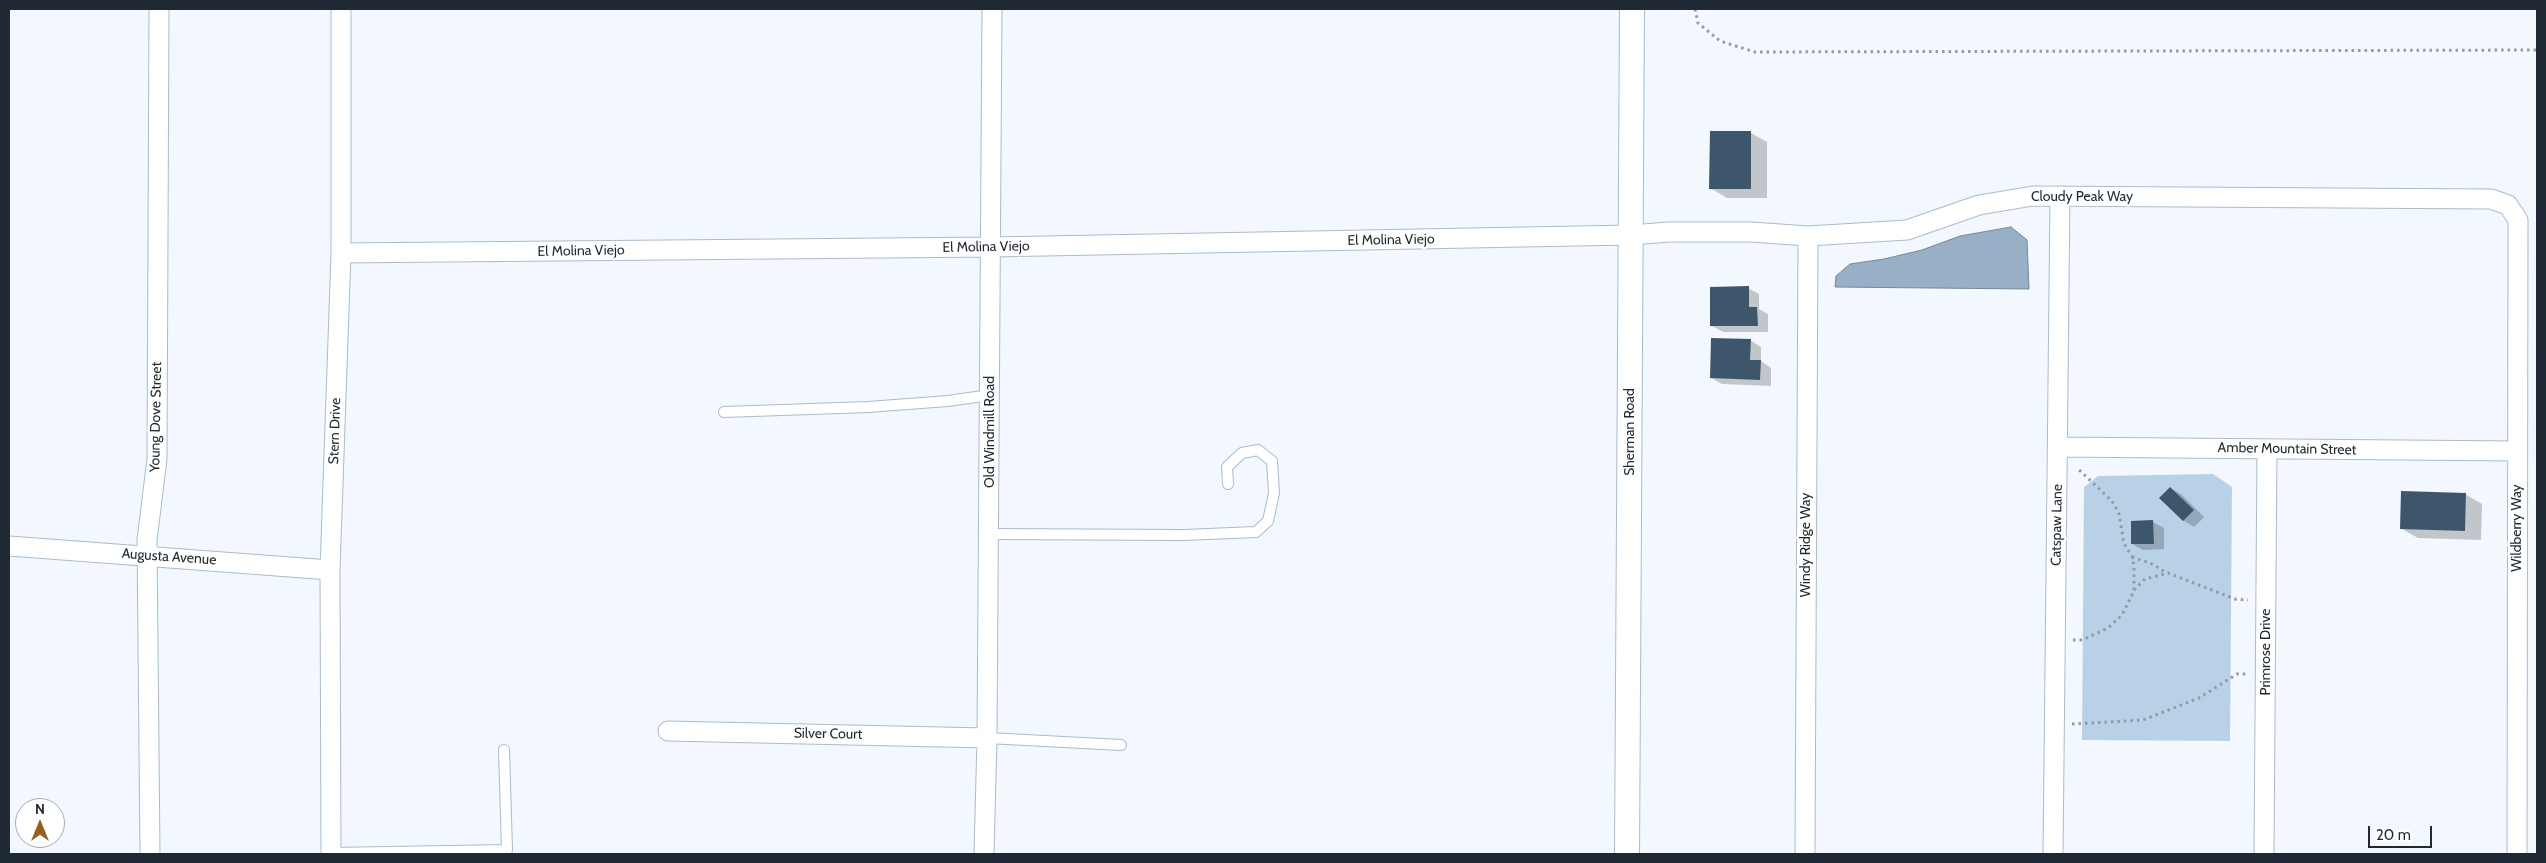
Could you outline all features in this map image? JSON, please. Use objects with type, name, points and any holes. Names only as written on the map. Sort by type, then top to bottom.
[{"type":"street","name":"Young Dove Street","points":[[150,854],[147,540],[157,459],[159,9]]},
{"type":"street","name":"Stern Drive","points":[[331,854],[330,570],[341,253],[341,9]]},
{"type":"street","name":"Old Windmill Road","points":[[984,854],[989,534],[992,9]]},
{"type":"street","name":"Sherman Road","points":[[1627,854],[1632,9]]},
{"type":"street","name":"Cloudy Peak Way","points":[[1631,235],[1669,232],[1751,232],[1808,236],[1907,230],[1979,205],[2033,196],[2491,199],[2508,204]]},
{"type":"street","name":"Catspaw Lane","points":[[2053,854],[2060,196]]},
{"type":"street","name":"Wildberry Way","points":[[2508,204],[2518,220],[2516,854]]},
{"type":"street","name":"El Molina Viejo","points":[[341,253],[991,247],[1631,235]]},
{"type":"street","name":"Windy Ridge Way","points":[[1805,854],[1808,236]]},
{"type":"street","name":"Amber Mountain Street","points":[[2058,447],[2517,451]]},
{"type":"street","name":"Primrose Drive","points":[[2264,854],[2267,449]]},
{"type":"street","name":"Augusta Avenue","points":[[9,546],[330,570]]},
{"type":"street","name":"Silver Court","points":[[668,730],[987,738]]},
{"type":"lane","points":[[724,412],[868,407],[948,401],[990,395]]},
{"type":"lane","points":[[989,534],[1184,535],[1256,532],[1268,521],[1274,493],[1272,461],[1258,450],[1242,453],[1227,467],[1228,484]]},
{"type":"lane","points":[[987,738],[1122,745]]},
{"type":"lane","points":[[331,854],[507,850],[504,750]]},
{"type":"path","points":[[1695,9],[1698,23],[1720,41],[1755,52],[2537,50]]},
{"type":"path","points":[[2058,447],[2088,480],[2101,488],[2112,501],[2119,514],[2124,544],[2132,556],[2134,566],[2134,591]]},
{"type":"path","points":[[2132,556],[2168,573],[2235,599],[2266,601]]},
{"type":"path","points":[[2055,641],[2082,640],[2108,628],[2122,615],[2134,591],[2145,579],[2168,573]]},
{"type":"path","points":[[2054,725],[2122,723],[2143,720],[2199,698],[2237,674],[2266,674]]},
{"type":"shaded area","points":[[2011,227],[2027,240],[2029,289],[1835,287],[1836,276],[1850,264],[1884,259],[1922,250],[1960,236]]},
{"type":"shaded area","points":[[2213,474],[2232,487],[2230,741],[2082,740],[2084,487],[2098,476]]},
{"type":"building","points":[[1710,131],[1751,131],[1751,189],[1709,189]]},
{"type":"building","points":[[1749,286],[1749,307],[1757,307],[1758,326],[1710,326],[1710,287]]},
{"type":"building","points":[[1711,338],[1751,339],[1750,360],[1761,360],[1760,380],[1710,378]]},
{"type":"building","points":[[2170,487],[2194,510],[2183,521],[2159,498]]},
{"type":"building","points":[[2401,491],[2466,493],[2465,531],[2400,529]]},
{"type":"building","points":[[2153,520],[2154,544],[2131,544],[2131,521]]}]
